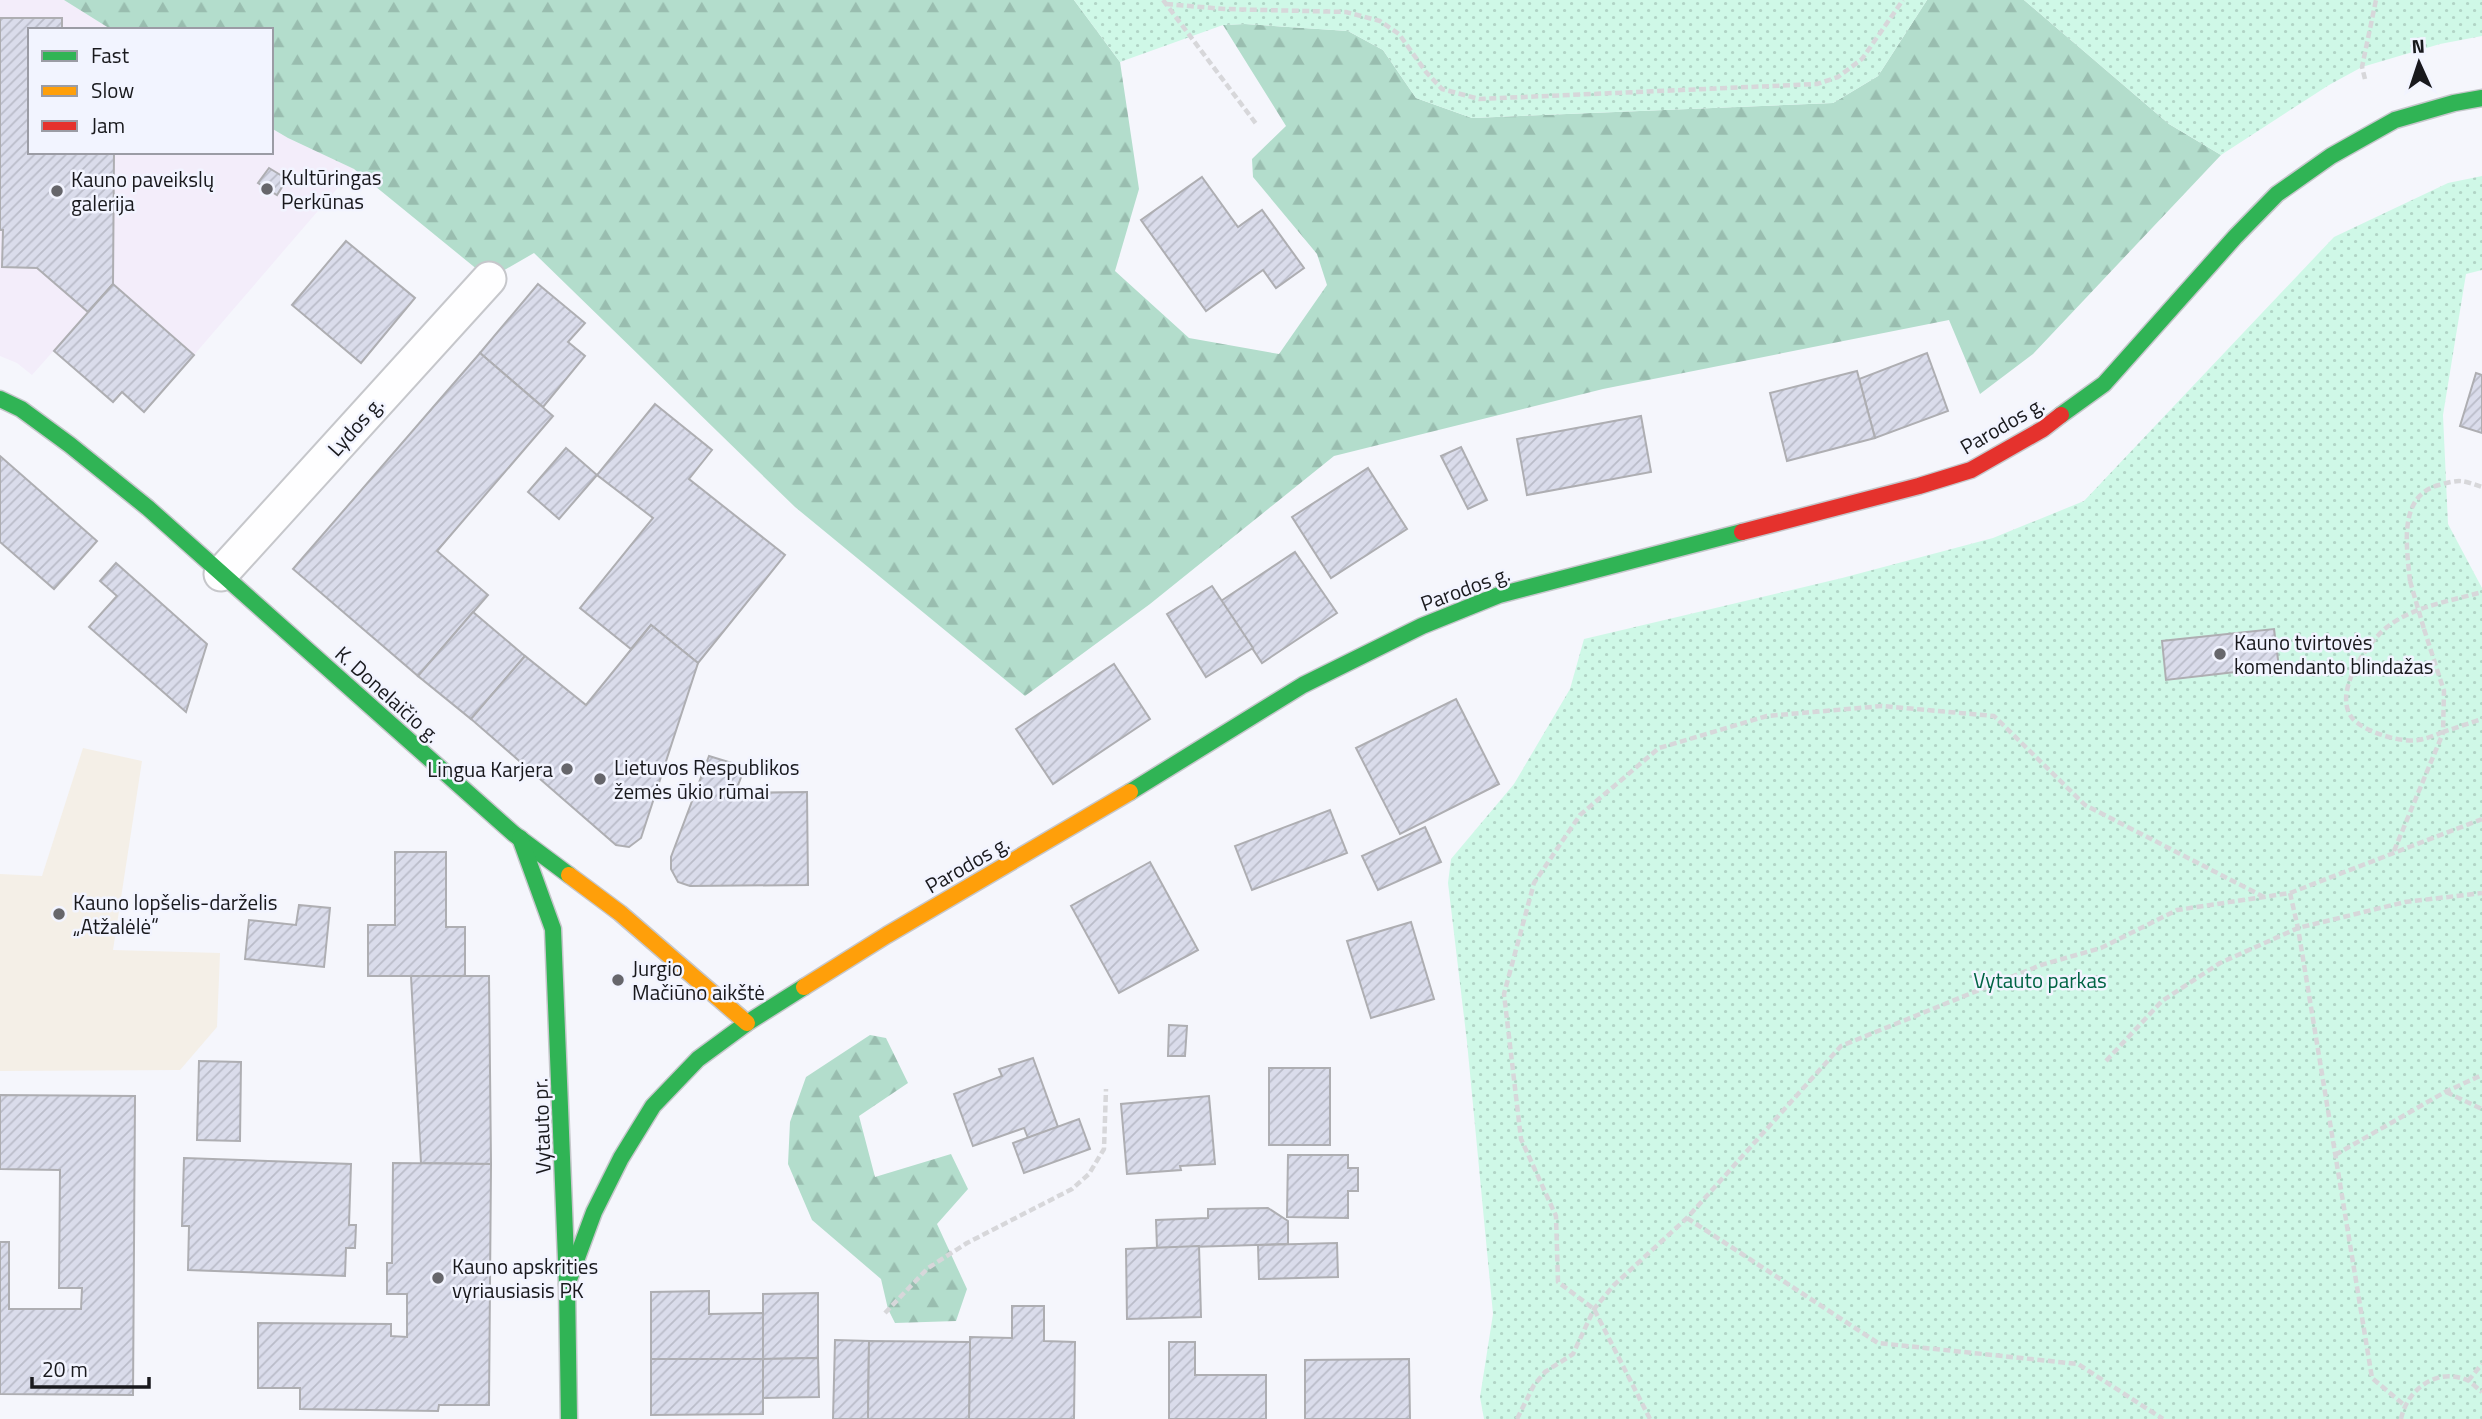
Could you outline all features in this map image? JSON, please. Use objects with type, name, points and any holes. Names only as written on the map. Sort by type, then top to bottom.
[{"type":"main road","name":"Parodos g.","points":[[567,1285],[594,1212],[621,1158],[653,1106],[698,1059],[747,1023],[887,935],[1139,787],[1304,685],[1422,626],[1499,595],[1919,486],[1971,470],[2043,429],[2104,384],[2235,237],[2277,194],[2331,156],[2395,120],[2482,98]]},
{"type":"main road","name":"K. Donelaičio g.","points":[[0,398],[21,409],[70,445],[148,509],[520,838],[620,913],[747,1023]]},
{"type":"main road","name":"Vytauto pr.","points":[[520,838],[553,929],[567,1285],[569,1419]]},
{"type":"street","name":"Lydos g.","points":[[221,574],[489,279]]},
{"type":"path","points":[[1164,2],[1224,9],[1346,12],[1380,21],[1399,34],[1426,72],[1442,89],[1479,99],[1817,84],[1838,77],[1862,59],[1903,0]]},
{"type":"path","points":[[2365,79],[2362,67],[2376,0]]},
{"type":"path","points":[[1164,2],[1257,125]]},
{"type":"path","points":[[2393,852],[2443,732],[2444,691],[2410,581],[2406,533],[2412,504],[2428,488],[2460,480],[2482,486]]},
{"type":"path","points":[[2482,592],[2410,612],[2386,627],[2360,657],[2348,686],[2347,703],[2353,719],[2376,734],[2416,741],[2482,719]]},
{"type":"path","points":[[1650,1419],[1594,1309],[1558,1282],[1556,1216],[1521,1139],[1504,993],[1534,883],[1580,815],[1660,748],[1767,716],[1882,706],[1994,716],[2085,805],[2264,897]]},
{"type":"path","points":[[1517,1419],[1534,1385],[1545,1372],[1573,1354],[1594,1309],[1614,1284],[1687,1217],[1841,1046],[2041,965],[2101,948],[2176,909],[2290,893],[2482,819]]},
{"type":"path","points":[[2290,893],[2372,1378],[2403,1405]]},
{"type":"path","points":[[2106,1061],[2162,1001],[2220,962],[2298,928],[2405,902],[2482,893]]},
{"type":"path","points":[[2335,1155],[2445,1091],[2482,1075]]},
{"type":"path","points":[[885,1313],[928,1268],[967,1243],[1072,1189],[1089,1174],[1104,1149],[1106,1089]]},
{"type":"path","points":[[2445,1091],[2482,1109]]},
{"type":"path","points":[[1687,1217],[1878,1343],[2078,1364],[2163,1419]]},
{"type":"path","points":[[2468,1381],[2482,1364]]},
{"type":"path","points":[[2401,1419],[2403,1405],[2414,1389],[2431,1379],[2450,1376],[2468,1381],[2482,1392]]},
{"type":"shaded area","points":[[0,0],[64,0],[109,28],[28,28],[28,154],[273,154],[273,129],[354,169],[194,355],[113,284],[32,375],[17,363],[0,356]]},
{"type":"shaded area","name":"Kauno lopšelis-darželis „Atžalėlė“","points":[[83,748],[142,761],[113,950],[220,953],[217,1027],[180,1070],[0,1071],[0,874],[42,876]]},
{"type":"green space","points":[[64,0],[1074,0],[1120,62],[1139,189],[1115,271],[1189,338],[1279,354],[1327,285],[1317,254],[1253,177],[1252,159],[1286,126],[1223,25],[1348,31],[1383,50],[1416,98],[1472,118],[1833,103],[1878,76],[1927,0],[2024,0],[2169,124],[2221,155],[2033,354],[1980,394],[1949,320],[1603,389],[1334,456],[1150,604],[1025,696],[795,507],[534,253],[489,279],[354,169],[273,129],[273,28],[109,28]]},
{"type":"green space","points":[[1074,0],[1927,0],[1878,76],[1833,103],[1472,118],[1416,98],[1383,50],[1348,31],[1223,25],[1120,62]]},
{"type":"green space","points":[[2024,0],[2482,0],[2482,36],[2440,44],[2362,67],[2329,85],[2221,155],[2169,124]]},
{"type":"green space","name":"Vytauto parkas","points":[[2482,176],[2482,270],[2466,274],[2443,415],[2448,524],[2482,588],[2482,1419],[1484,1419],[1480,1397],[1493,1314],[1467,1042],[1448,883],[1451,859],[1514,784],[1570,689],[1584,639],[1842,578],[1993,538],[2084,501],[2334,237],[2448,183]]},
{"type":"green space","points":[[870,1035],[886,1038],[908,1083],[859,1116],[875,1177],[951,1154],[968,1189],[937,1224],[967,1289],[956,1321],[895,1323],[888,1309],[881,1279],[812,1220],[788,1164],[790,1122],[806,1077]]},
{"type":"building","name":"Kauno paveikslų galerija","points":[[0,18],[62,18],[62,28],[28,28],[28,154],[114,154],[113,284],[88,312],[37,268],[2,267],[3,230],[0,230]]},
{"type":"building","points":[[269,168],[287,179],[277,195],[258,183]]},
{"type":"building","points":[[1202,177],[1238,227],[1262,210],[1304,268],[1276,288],[1263,270],[1206,311],[1141,220]]},
{"type":"building","points":[[346,241],[415,298],[361,363],[292,305]]},
{"type":"building","points":[[113,284],[194,355],[144,412],[122,392],[113,402],[54,351]]},
{"type":"building","points":[[538,284],[585,323],[568,342],[585,356],[543,407],[480,353]]},
{"type":"building","points":[[480,353],[553,416],[437,551],[488,595],[418,676],[293,569]]},
{"type":"building","points":[[1927,353],[1948,411],[1875,438],[1859,379]]},
{"type":"building","points":[[1857,371],[1875,438],[1787,461],[1770,393]]},
{"type":"building","points":[[2476,373],[2482,375],[2482,433],[2460,426]]},
{"type":"building","points":[[655,404],[712,450],[689,479],[785,555],[698,663],[651,625],[631,649],[580,608],[653,518],[597,475]]},
{"type":"building","points":[[1641,416],[1651,472],[1527,495],[1517,439]]},
{"type":"building","points":[[1461,447],[1487,500],[1468,509],[1441,456]]},
{"type":"building","points":[[566,448],[597,475],[559,519],[528,492]]},
{"type":"building","points":[[0,456],[97,541],[54,589],[0,542]]},
{"type":"building","points":[[1368,468],[1407,529],[1331,578],[1292,517]]},
{"type":"building","points":[[1295,552],[1337,613],[1262,663],[1221,601]]},
{"type":"building","points":[[116,563],[207,644],[186,712],[89,627],[117,596],[100,581]]},
{"type":"building","points":[[1212,586],[1253,648],[1206,677],[1167,614]]},
{"type":"building","points":[[473,612],[525,656],[471,719],[418,676]]},
{"type":"building","name":"Lietuvos Respublikos žemės ūkio rūmai","points":[[651,625],[698,663],[641,838],[629,847],[616,845],[471,719],[525,656],[586,705]]},
{"type":"building","name":"Kauno tvirtovės komendanto blindažas","points":[[2274,629],[2279,667],[2166,680],[2162,641]]},
{"type":"building","points":[[1114,664],[1150,719],[1053,784],[1016,729]]},
{"type":"building","points":[[1456,699],[1499,784],[1400,834],[1356,748]]},
{"type":"building","points":[[709,756],[745,767],[735,793],[807,792],[808,885],[690,886],[678,882],[671,869],[671,857]]},
{"type":"building","points":[[1330,810],[1347,853],[1252,890],[1235,846]]},
{"type":"building","points":[[1425,827],[1441,862],[1378,890],[1362,856]]},
{"type":"building","points":[[395,852],[446,852],[446,927],[465,927],[465,976],[368,976],[368,925],[395,925]]},
{"type":"building","points":[[1150,862],[1198,950],[1119,993],[1071,906]]},
{"type":"building","points":[[299,905],[330,908],[324,967],[245,959],[249,920],[296,925]]},
{"type":"building","points":[[1411,922],[1434,999],[1371,1018],[1347,941]]},
{"type":"building","points":[[411,976],[489,976],[491,1164],[421,1163]]},
{"type":"building","points":[[1169,1025],[1187,1026],[1185,1056],[1168,1056]]},
{"type":"building","points":[[1033,1058],[1058,1127],[1028,1138],[1024,1128],[973,1146],[954,1094],[1002,1076],[999,1069]]},
{"type":"building","points":[[199,1061],[241,1062],[240,1141],[197,1140]]},
{"type":"building","points":[[1269,1068],[1330,1068],[1330,1145],[1269,1145]]},
{"type":"building","points":[[0,1095],[135,1096],[133,1395],[0,1394],[0,1242],[9,1242],[9,1309],[81,1309],[82,1288],[59,1288],[60,1170],[0,1169]]},
{"type":"building","points":[[1209,1096],[1215,1164],[1180,1166],[1181,1170],[1127,1174],[1121,1104]]},
{"type":"building","points":[[1079,1119],[1090,1149],[1024,1173],[1013,1143]]},
{"type":"building","points":[[1288,1155],[1348,1155],[1348,1168],[1358,1168],[1358,1191],[1348,1191],[1348,1218],[1287,1217]]},
{"type":"building","points":[[184,1158],[351,1164],[349,1225],[356,1225],[355,1248],[346,1248],[345,1276],[188,1270],[189,1226],[182,1226]]},
{"type":"building","name":"Kauno apskrities vyriausiasis PK","points":[[393,1163],[491,1164],[489,1405],[439,1405],[438,1411],[300,1409],[300,1388],[258,1388],[258,1323],[391,1324],[391,1336],[407,1337],[407,1294],[387,1294],[387,1263],[392,1263]]},
{"type":"building","points":[[1268,1208],[1288,1221],[1288,1244],[1157,1248],[1156,1220],[1208,1218],[1208,1209]]},
{"type":"building","points":[[1337,1243],[1338,1277],[1259,1279],[1258,1245]]},
{"type":"building","points":[[1199,1246],[1201,1317],[1127,1319],[1126,1249]]},
{"type":"building","points":[[709,1291],[709,1314],[763,1313],[763,1359],[651,1359],[651,1292]]},
{"type":"building","points":[[818,1293],[818,1358],[763,1359],[763,1294]]},
{"type":"building","points":[[1012,1306],[1044,1306],[1044,1341],[1075,1342],[1074,1419],[969,1419],[970,1337],[1012,1338]]},
{"type":"building","points":[[835,1340],[869,1341],[868,1419],[833,1419]]},
{"type":"building","points":[[869,1341],[970,1342],[969,1419],[868,1419]]},
{"type":"building","points":[[1169,1342],[1195,1342],[1195,1375],[1266,1375],[1266,1419],[1169,1419]]},
{"type":"building","points":[[818,1358],[819,1397],[763,1398],[763,1359]]},
{"type":"building","points":[[651,1359],[763,1359],[763,1414],[651,1415]]},
{"type":"building","points":[[1409,1359],[1410,1419],[1305,1419],[1305,1360]]},
{"type":"traffic: fast","points":[[2061,415],[2104,384],[2235,237],[2277,194],[2331,156],[2395,120],[2482,98]]},
{"type":"traffic: fast","points":[[0,399],[21,409],[70,445],[148,508],[514,834],[569,875]]},
{"type":"traffic: fast","points":[[1130,792],[1303,685],[1422,626],[1499,595],[1742,532]]},
{"type":"traffic: fast","points":[[520,838],[553,929],[567,1285]]},
{"type":"traffic: fast","points":[[569,1419],[567,1285],[594,1212],[621,1158],[653,1106],[698,1059],[747,1023],[804,987]]},
{"type":"traffic: slow","points":[[804,987],[1130,792]]},
{"type":"traffic: slow","points":[[569,875],[620,913],[747,1023]]},
{"type":"traffic: jam","points":[[1742,532],[1971,470],[2043,429],[2061,415]]},
{"type":"place","name":"Kultūringas Perkūnas","points":[[267,189]]},
{"type":"place","name":"Kauno paveikslų galerija","points":[[57,191]]},
{"type":"place","name":"Kauno tvirtovės komendanto blindažas","points":[[2220,654]]},
{"type":"place","name":"Lingua Karjera","points":[[567,769]]},
{"type":"place","name":"Lietuvos Respublikos žemės ūkio rūmai","points":[[600,779]]},
{"type":"place","name":"Kauno lopšelis-darželis „Atžalėlė“","points":[[59,914]]},
{"type":"place","name":"Jurgio Mačiūno aikštė","points":[[618,980]]},
{"type":"place","name":"Kauno apskrities vyriausiasis PK","points":[[438,1278]]}]
